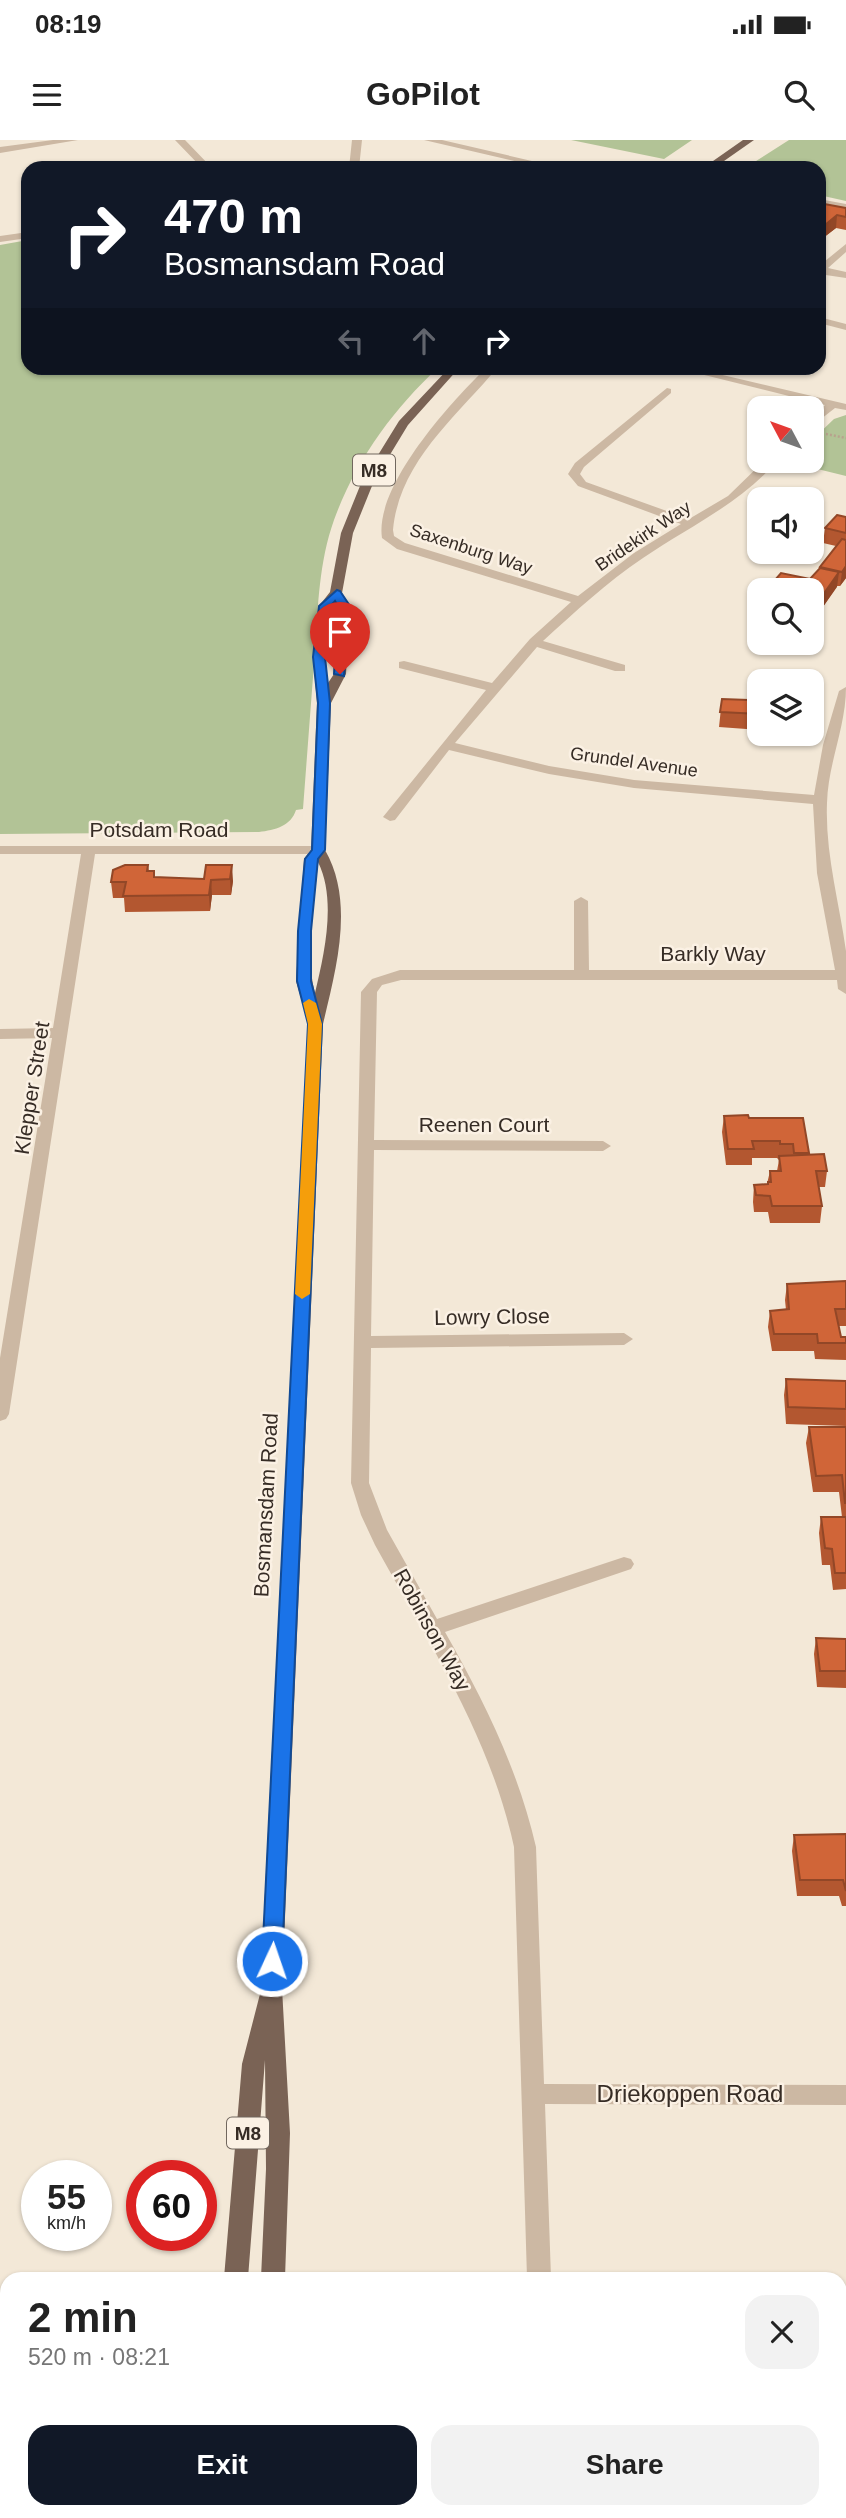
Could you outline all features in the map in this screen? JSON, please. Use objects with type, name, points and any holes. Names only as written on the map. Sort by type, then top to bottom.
[{"type":"main road","points":[[718,161],[749,140]]},
{"type":"main road","points":[[736,161],[761,140]]},
{"type":"main road","name":"Bosmansdam Road","points":[[315,1024],[304,981],[305,931],[311,859],[318,850],[324,703],[319,657],[325,606],[337,593],[347,533],[368,481],[403,424],[448,375]]},
{"type":"main road","name":"Bosmansdam Road","points":[[324,703],[340,674],[344,606],[337,593]]},
{"type":"main road","name":"Bosmansdam Road","points":[[273,2272],[278,2217],[279,2064],[271,1989],[315,1024],[326,978],[333,930],[329,866],[318,850]]},
{"type":"main road","name":"Bosmansdam Road","points":[[236,2272],[253,2064],[271,1989]]},
{"type":"street","points":[[0,150],[73,140]]},
{"type":"street","points":[[180,140],[200,161]]},
{"type":"street","points":[[355,161],[357,140]]},
{"type":"street","points":[[429,140],[524,161]]},
{"type":"street","points":[[826,203],[846,207]]},
{"type":"street","points":[[0,239],[21,236]]},
{"type":"street","points":[[826,265],[846,247]]},
{"type":"street","points":[[826,271],[846,275]]},
{"type":"street","points":[[826,322],[846,327]]},
{"type":"street","name":"Saxenburg Way","points":[[485,375],[433,429],[414,458],[399,488],[387,526],[388,538],[401,546],[580,601]]},
{"type":"street","points":[[723,375],[846,407]]},
{"type":"street","points":[[667,391],[579,465],[574,474],[582,484],[691,524]]},
{"type":"street","points":[[824,412],[833,404]]},
{"type":"street","name":"Bridekirk Way","points":[[390,817],[446,745],[534,642],[580,601],[638,556],[732,498],[758,473]]},
{"type":"street","points":[[534,642],[620,668]]},
{"type":"street","points":[[404,665],[494,688]]},
{"type":"street","points":[[845,982],[825,885],[820,800],[832,739],[846,691]]},
{"type":"street","name":"Grundel Avenue","points":[[446,745],[550,770],[634,785],[820,800]]},
{"type":"street","name":"Potsdam Road","points":[[0,850],[318,850]]},
{"type":"street","name":"Klepper Street","points":[[0,1414],[89,850]]},
{"type":"street","points":[[581,901],[582,975]]},
{"type":"street","name":"Barkly Way","points":[[377,982],[400,975],[582,975],[845,982]]},
{"type":"street","name":"Robinson Way","points":[[377,982],[368,998],[359,1454],[362,1493],[380,1539],[433,1628],[502,1763],[519,1812],[525,1847],[539,2272]]},
{"type":"street","points":[[0,1034],[62,1033]]},
{"type":"street","name":"Reenen Court","points":[[365,1145],[603,1146]]},
{"type":"street","name":"Lowry Close","points":[[361,1342],[624,1339]]},
{"type":"street","points":[[433,1628],[624,1564]]},
{"type":"street","name":"Driekoppen Road","points":[[533,2094],[846,2095]]},
{"type":"green space","points":[[571,140],[692,140],[664,159]]},
{"type":"green space","points":[[789,140],[846,140],[846,201],[826,197],[826,161],[756,161]]},
{"type":"green space","points":[[21,241],[21,375],[431,375],[391,419],[364,457],[334,520],[320,584],[303,809],[296,810],[282,826],[259,832],[0,834],[0,245]]},
{"type":"green space","points":[[846,415],[846,476],[824,471],[824,429],[834,419]]},
{"type":"building","points":[[826,204],[846,208],[846,217],[837,215],[826,224]]},
{"type":"building","points":[[837,515],[846,517],[846,533],[825,528]]},
{"type":"building","points":[[842,539],[846,540],[846,566],[842,572],[820,567]]},
{"type":"building","points":[[820,568],[839,572],[824,593],[824,578],[811,578]]},
{"type":"building","points":[[781,573],[805,578],[777,578]]},
{"type":"building","points":[[722,699],[747,700],[747,713],[720,712]]},
{"type":"building","points":[[125,865],[148,865],[147,871],[154,871],[154,877],[204,879],[206,865],[232,865],[230,879],[211,880],[209,895],[123,896],[126,882],[111,882],[113,870]]},
{"type":"building","points":[[748,1115],[749,1118],[803,1118],[809,1153],[794,1153],[793,1144],[780,1144],[780,1141],[752,1141],[754,1149],[728,1149],[724,1116]]},
{"type":"building","points":[[824,1154],[827,1171],[816,1171],[822,1206],[772,1206],[770,1196],[756,1195],[754,1185],[768,1184],[771,1182],[770,1171],[781,1171],[779,1156]]},
{"type":"building","points":[[846,1281],[846,1309],[835,1309],[841,1337],[846,1337],[846,1343],[818,1343],[817,1334],[774,1334],[770,1311],[789,1309],[787,1284]]},
{"type":"building","points":[[786,1379],[846,1381],[846,1409],[788,1407]]},
{"type":"building","points":[[809,1427],[846,1427],[846,1503],[842,1475],[816,1476]]},
{"type":"building","points":[[821,1517],[846,1517],[846,1573],[835,1573],[832,1549],[825,1548]]},
{"type":"building","points":[[816,1638],[846,1639],[846,1671],[820,1671]]},
{"type":"building","points":[[846,1834],[846,1891],[843,1880],[800,1880],[794,1835]]},
{"type":"slow traffic","points":[[302,1294],[315,1024],[309,1003]]},
{"type":"route","points":[[272,1961],[315,1024],[304,981],[305,931],[311,859],[318,850],[324,703],[319,657],[325,606],[337,593],[344,606],[340,674]]}]
